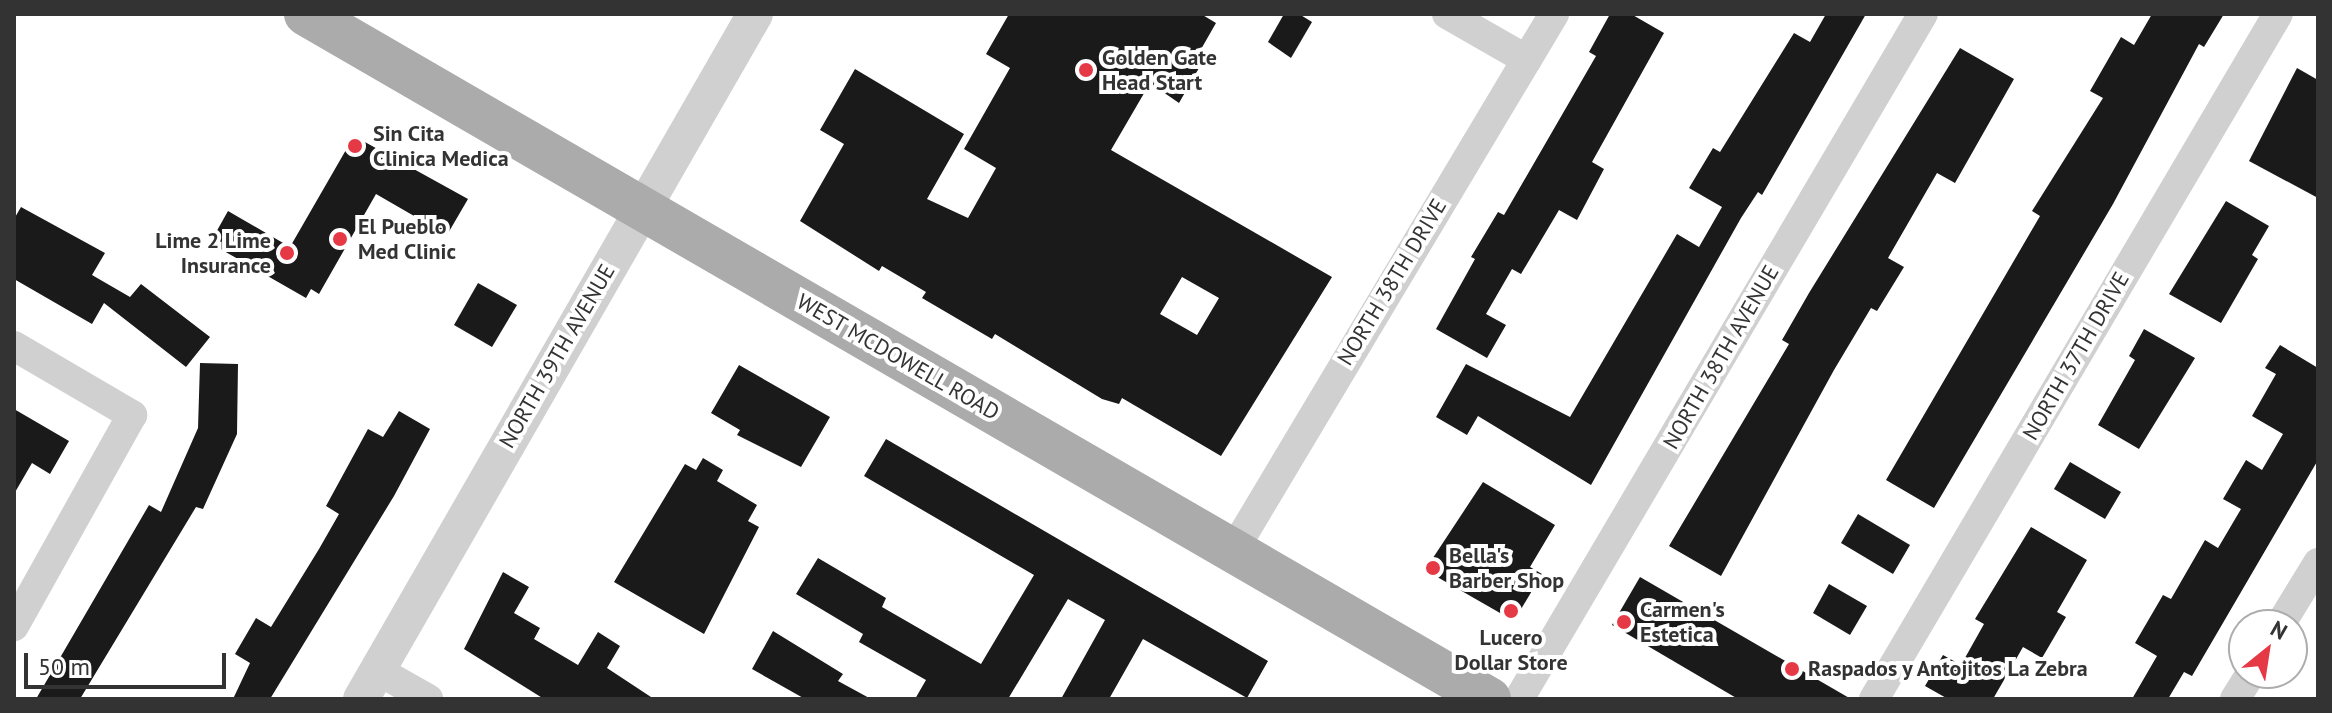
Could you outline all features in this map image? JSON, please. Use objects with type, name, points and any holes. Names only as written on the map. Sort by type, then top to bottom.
[{"type":"main road","name":"WEST MCDOWELL ROAD","points":[[306,14],[1489,699]]},
{"type":"street","name":"NORTH 39TH AVENUE","points":[[369,685],[755,14]]},
{"type":"street","points":[[1447,14],[1527,60]]},
{"type":"street","name":"NORTH 38TH DRIVE","points":[[1233,551],[1554,14]]},
{"type":"street","name":"NORTH 38TH AVENUE","points":[[1519,699],[1923,14]]},
{"type":"street","name":"NORTH 37TH DRIVE","points":[[1874,699],[2278,14]]},
{"type":"street","points":[[14,346],[132,415],[14,626]]},
{"type":"street","points":[[2290,609],[2318,563]]},
{"type":"street","points":[[369,685],[428,699]]},
{"type":"building","points":[[1009,14],[1201,14],[1216,23],[1192,65],[1199,68],[1179,103],[1150,83],[1111,150],[1332,277],[1221,456],[1122,398],[1119,404],[1102,399],[995,334],[992,339],[922,298],[926,292],[882,266],[879,271],[800,221],[844,144],[820,130],[855,69],[964,134],[927,199],[968,218],[996,168],[964,149],[1010,68],[986,54]],"holes":[[[1182,277],[1219,298],[1197,335],[1160,314]]]},
{"type":"building","points":[[1284,14],[1299,14],[1312,22],[1291,58],[1268,42]]},
{"type":"building","points":[[1610,14],[1631,14],[1664,33],[1592,162],[1604,169],[1577,220],[1559,210],[1521,274],[1512,269],[1486,314],[1506,325],[1487,358],[1436,329],[1475,259],[1471,257],[1498,212],[1504,215],[1596,56],[1589,52]]},
{"type":"building","points":[[1826,14],[1866,14],[1762,195],[1758,192],[1741,218],[1591,485],[1478,416],[1467,435],[1436,417],[1466,364],[1570,417],[1677,234],[1699,247],[1722,207],[1689,188],[1713,148],[1720,152],[1794,33],[1810,42]]},
{"type":"building","points":[[2152,14],[2224,14],[2204,47],[2199,44],[2113,204],[1934,508],[1886,480],[2040,216],[2032,211],[2103,98],[2090,91],[2121,37],[2134,45]]},
{"type":"building","points":[[1960,48],[2014,79],[1955,183],[1937,173],[1888,258],[1904,267],[1877,311],[1871,308],[1834,370],[1721,576],[1669,546],[1789,344],[1782,340],[1809,293]]},
{"type":"building","points":[[2297,68],[2318,80],[2318,198],[2249,161]]},
{"type":"building","points":[[354,136],[468,199],[447,235],[376,194],[319,294],[311,289],[306,298],[210,243],[228,211],[290,247]]},
{"type":"building","points":[[2226,201],[2269,226],[2252,255],[2258,259],[2221,323],[2169,294]]},
{"type":"building","points":[[21,207],[105,253],[92,275],[130,297],[141,284],[210,337],[186,367],[104,303],[92,324],[14,279],[14,219]]},
{"type":"building","points":[[478,283],[517,305],[492,347],[454,325]]},
{"type":"building","points":[[2144,329],[2195,358],[2139,449],[2098,425],[2135,360],[2129,356]]},
{"type":"building","points":[[2280,345],[2318,368],[2318,460],[2231,609],[2228,609],[2228,614],[2192,676],[2184,672],[2168,699],[2132,699],[2157,656],[2135,643],[2163,595],[2171,599],[2205,540],[2218,548],[2241,509],[2223,499],[2246,460],[2262,470],[2283,434],[2252,416],[2276,374],[2265,368]]},
{"type":"building","points":[[200,363],[238,364],[237,434],[203,509],[196,507],[80,699],[36,699],[149,505],[161,512],[198,428]]},
{"type":"building","points":[[739,365],[830,417],[801,467],[737,435],[740,430],[711,413]]},
{"type":"building","points":[[14,409],[69,441],[50,474],[32,463],[14,494]]},
{"type":"building","points":[[399,411],[430,429],[394,496],[270,699],[233,699],[250,663],[235,654],[256,618],[271,627],[319,549],[339,514],[326,506],[368,429],[383,437]]},
{"type":"building","points":[[886,439],[1268,661],[1247,698],[1143,639],[1109,699],[1061,699],[1105,620],[1068,599],[1008,699],[915,699],[926,680],[859,642],[863,634],[796,594],[818,558],[886,598],[882,607],[981,664],[1034,575],[864,476]]},
{"type":"building","points":[[703,458],[723,470],[717,481],[757,505],[748,521],[759,527],[704,634],[614,582],[685,464],[696,470]]},
{"type":"building","points":[[2070,462],[2121,492],[2105,519],[2054,489]]},
{"type":"building","points":[[1483,482],[1555,525],[1530,567],[1542,574],[1514,621],[1425,570]]},
{"type":"building","points":[[1858,514],[1910,545],[1893,574],[1841,543]]},
{"type":"building","points":[[2031,527],[2087,560],[2057,612],[2066,617],[2042,658],[2023,647],[1993,699],[1948,699],[1925,686],[1943,655],[1961,665],[1984,624],[1975,619]]},
{"type":"building","points":[[503,572],[529,587],[514,613],[540,628],[534,639],[578,665],[598,632],[620,646],[607,668],[654,699],[544,699],[464,649]]},
{"type":"building","points":[[1640,577],[1851,699],[1738,699],[1612,625]]},
{"type":"building","points":[[1829,584],[1867,606],[1850,635],[1813,613]]},
{"type":"building","points":[[773,631],[843,674],[838,681],[871,699],[805,699],[752,669]]},
{"type":"place","name":"Golden Gate Head Start","points":[[1086,70]]},
{"type":"place","name":"Sin Cita Clinica Medica","points":[[355,146]]},
{"type":"place","name":"El Pueblo Med Clinic","points":[[340,239]]},
{"type":"place","name":"Lime 2 Lime Insurance","points":[[287,253]]},
{"type":"place","name":"Bella's Barber Shop","points":[[1433,568]]},
{"type":"place","name":"Lucero Dollar Store","points":[[1511,611]]},
{"type":"place","name":"Carmen's Estetica","points":[[1624,622]]},
{"type":"place","name":"Raspados y Antojitos La Zebra","points":[[1792,669]]}]
